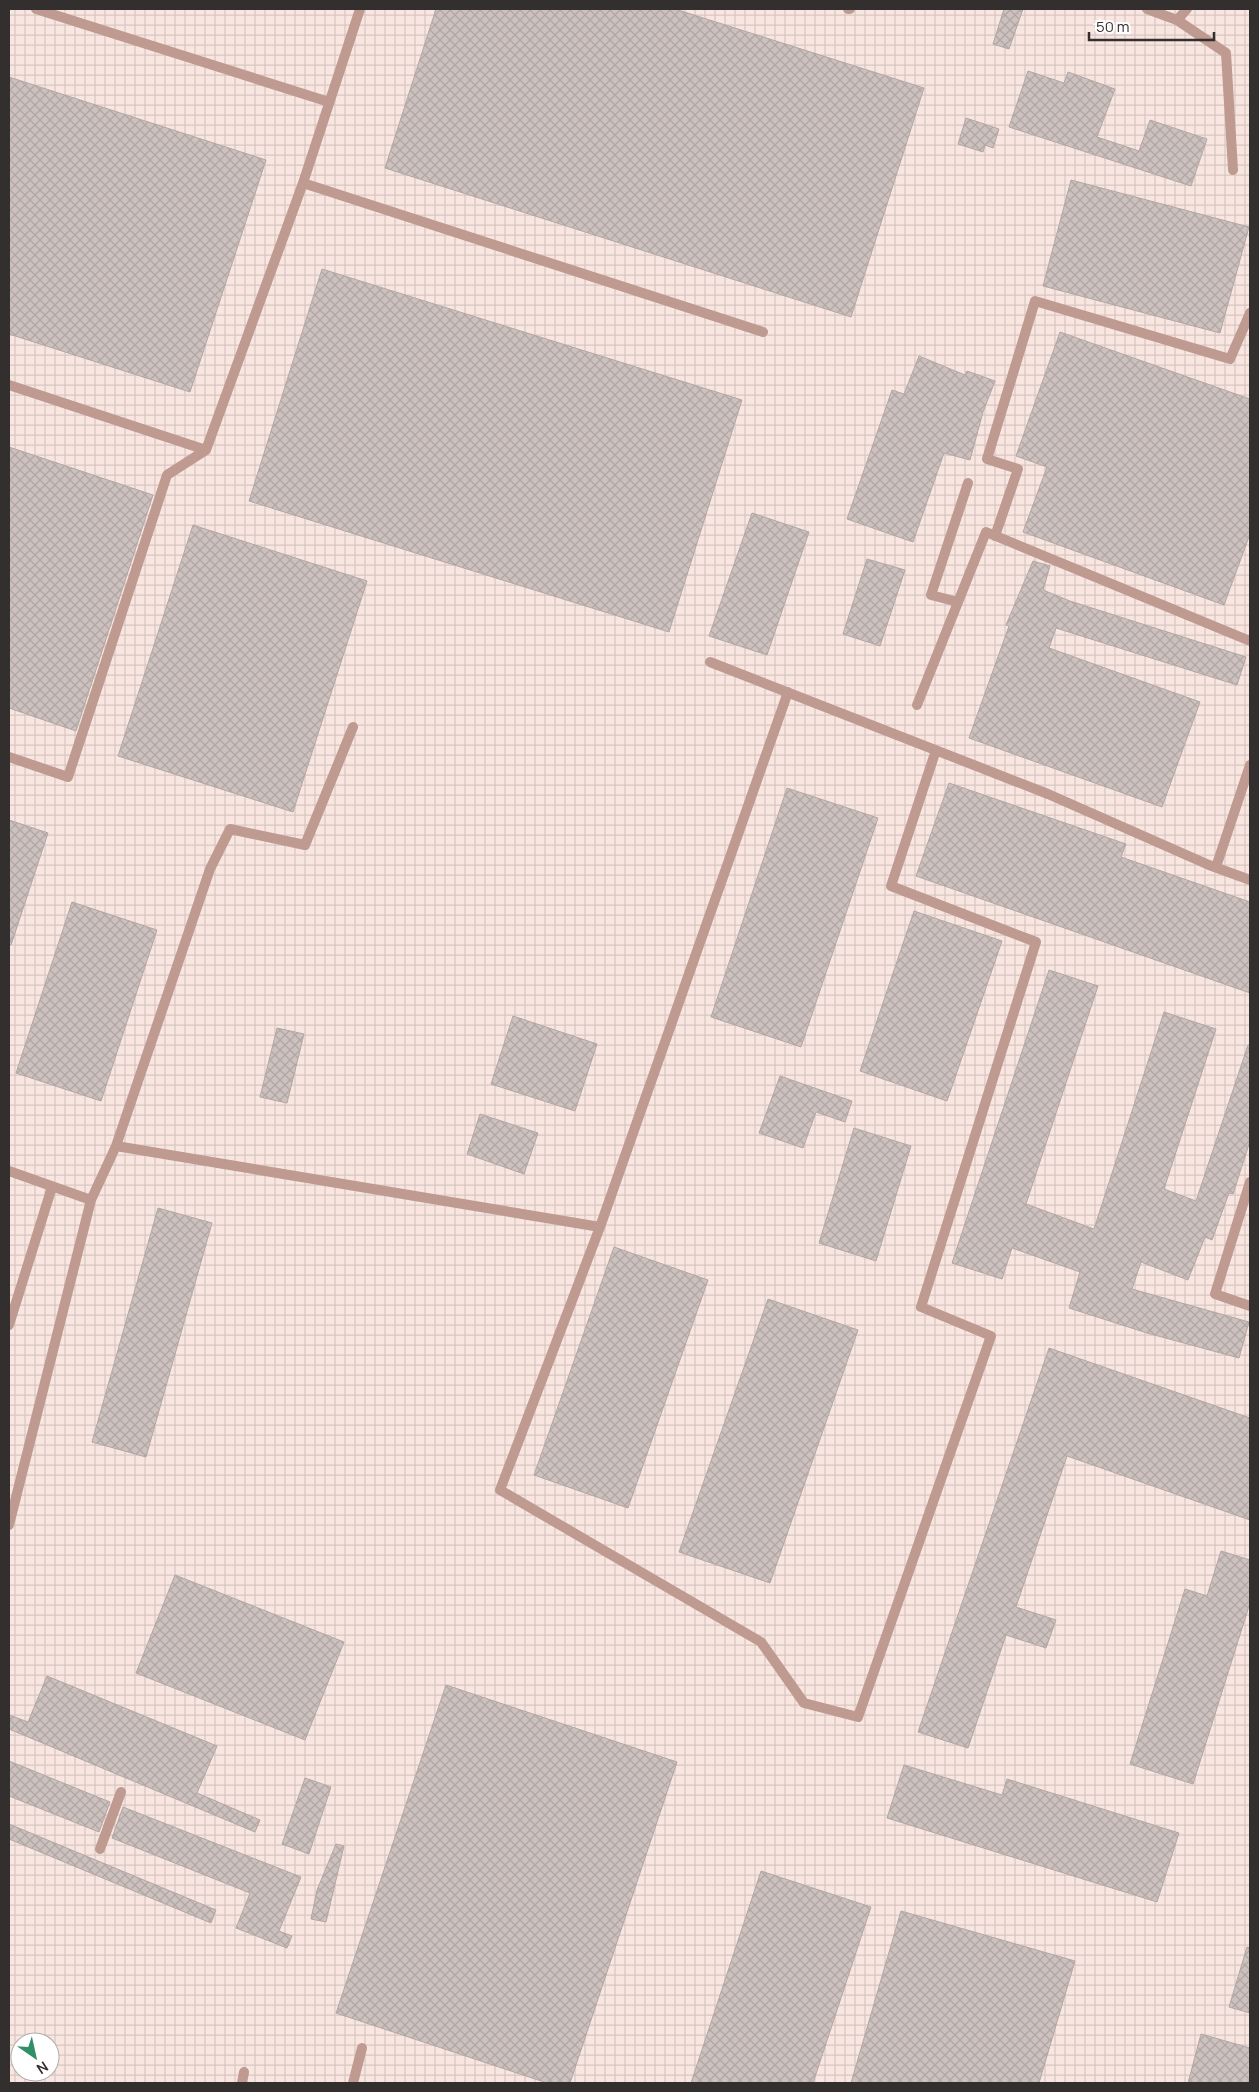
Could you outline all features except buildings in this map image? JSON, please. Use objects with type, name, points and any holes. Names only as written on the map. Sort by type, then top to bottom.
[{"type":"lane","points":[[36,9],[329,102]]},
{"type":"lane","points":[[1147,9],[1178,20],[1226,53],[1233,170]]},
{"type":"lane","points":[[1178,20],[1186,9]]},
{"type":"lane","points":[[9,757],[68,777],[167,475],[206,450],[302,183],[359,11]]},
{"type":"lane","points":[[302,183],[763,332]]},
{"type":"lane","points":[[995,536],[1018,469],[987,459],[1035,301],[1230,360],[1250,313]]},
{"type":"lane","points":[[9,385],[206,450]]},
{"type":"lane","points":[[958,602],[931,595],[968,482]]},
{"type":"lane","points":[[917,705],[986,532],[1250,641]]},
{"type":"lane","points":[[710,662],[1048,794],[1250,880]]},
{"type":"lane","points":[[788,692],[600,1228],[500,1490],[761,1642],[804,1703],[858,1716],[991,1336],[920,1306],[1036,942],[891,886],[936,750]]},
{"type":"lane","points":[[9,1525],[91,1200],[116,1146],[210,869],[230,829],[305,845],[353,727]]},
{"type":"lane","points":[[1216,867],[1250,765]]},
{"type":"lane","points":[[116,1146],[600,1228]]},
{"type":"lane","points":[[9,1171],[91,1200]]},
{"type":"lane","points":[[1250,1182],[1215,1294],[1250,1306]]},
{"type":"lane","points":[[9,1325],[52,1187]]},
{"type":"lane","points":[[100,1848],[121,1792]]},
{"type":"lane","points":[[353,2083],[362,2048]]},
{"type":"lane","points":[[242,2083],[244,2072]]},
{"type":"shaded area","points":[[9,9],[1250,9],[1250,2083],[9,2083]]}]
